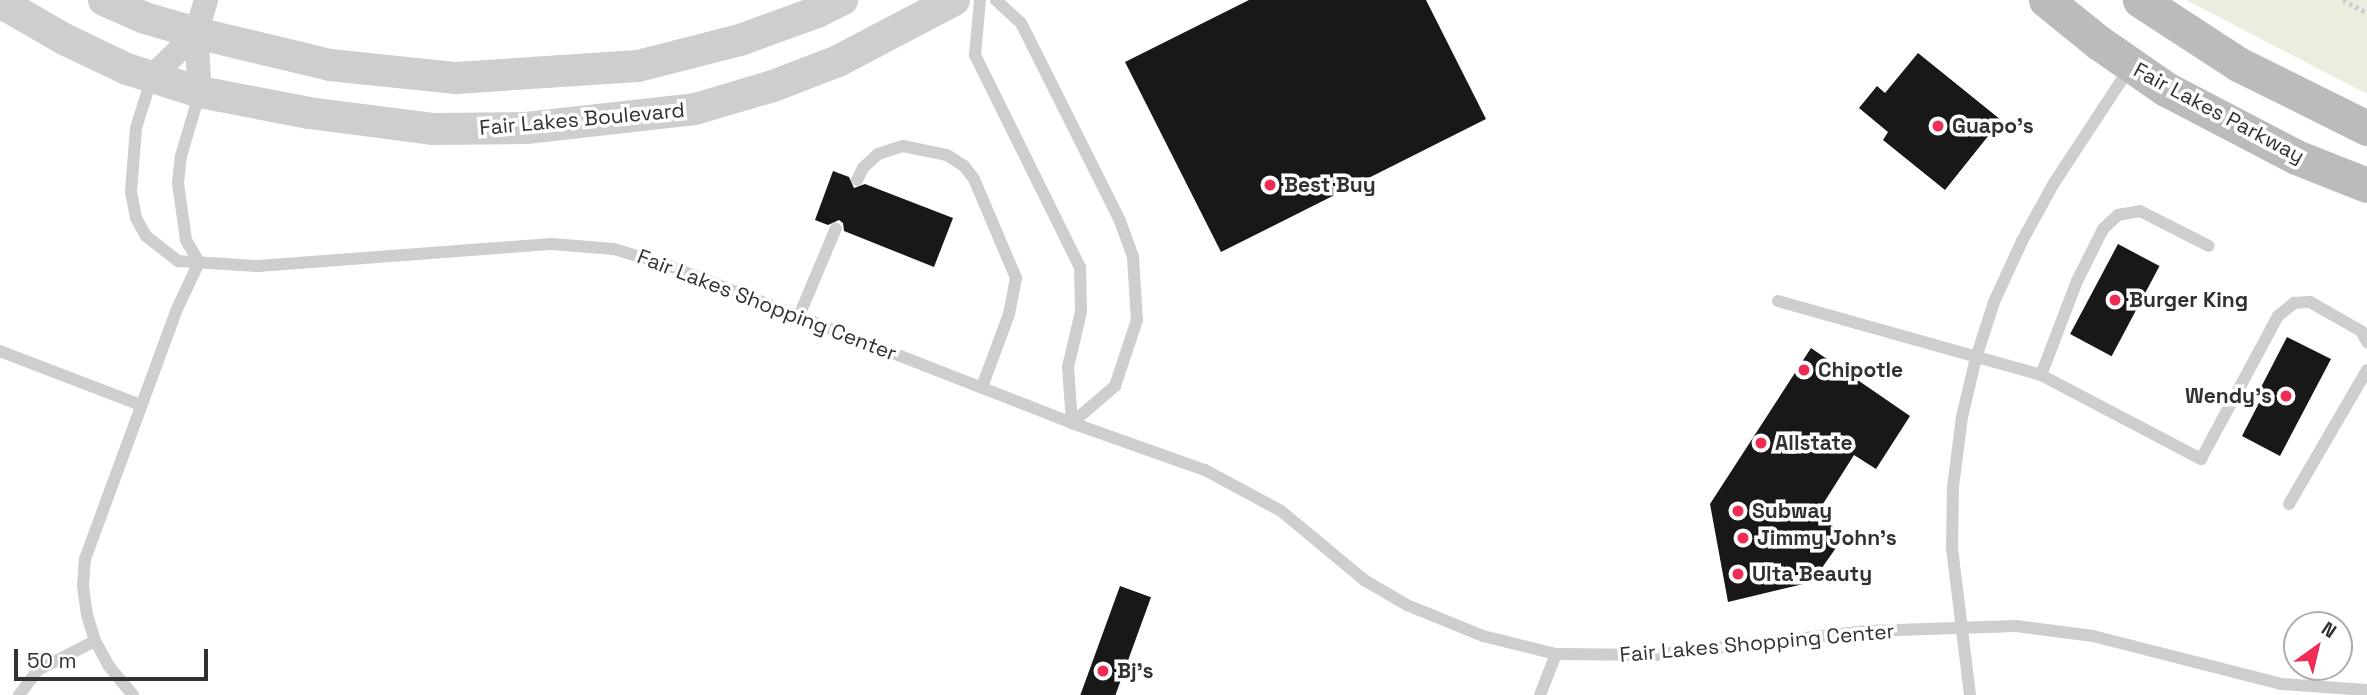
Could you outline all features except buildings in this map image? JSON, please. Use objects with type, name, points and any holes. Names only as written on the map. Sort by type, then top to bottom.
[{"type":"main road","name":"Fair Lakes Parkway","points":[[2046,0],[2131,66],[2166,89],[2296,157],[2367,185]]},
{"type":"main road","points":[[2140,0],[2238,64],[2367,128]]},
{"type":"street","points":[[104,0],[145,18],[195,33],[330,65],[456,78],[537,75],[638,66],[740,40],[842,0]]},
{"type":"street","points":[[200,92],[195,33],[206,0]]},
{"type":"street","name":"Fair Lakes Boulevard","points":[[0,2],[64,39],[128,69],[200,92],[309,113],[432,129],[526,128],[695,109],[773,86],[838,61],[954,0]]},
{"type":"street","points":[[152,77],[195,33]]},
{"type":"lane","points":[[979,0],[975,55],[1080,267],[1081,312],[1068,367],[1072,423]]},
{"type":"lane","points":[[996,0],[1021,23],[1120,222],[1133,257],[1137,320],[1115,386],[1072,423]]},
{"type":"lane","points":[[1970,695],[1952,548],[1953,487],[1962,417],[1976,358],[1994,302],[2022,241],[2054,183],[2131,66]]},
{"type":"lane","name":"Fair Lakes Shopping Center","points":[[152,77],[136,128],[131,192],[136,218],[146,236],[178,261],[258,265],[552,244],[614,249],[667,265],[1072,423],[1205,470],[1241,487],[1281,511],[1364,580],[1407,605],[1483,636],[1556,654],[1655,655],[1867,631],[2016,626],[2093,636],[2281,684],[2367,690]]},
{"type":"lane","points":[[133,695],[109,666],[95,641],[83,586],[85,558],[177,309],[200,262],[186,240],[178,183],[181,156],[200,92]]},
{"type":"lane","points":[[857,180],[863,168],[878,154],[902,146],[947,155],[964,166],[974,180],[1016,278],[1009,314],[982,387]]},
{"type":"lane","points":[[2041,375],[2077,281],[2103,229],[2118,215],[2140,211],[2209,246]]},
{"type":"lane","points":[[799,316],[836,228]]},
{"type":"lane","points":[[1778,301],[2041,375],[2201,458],[2278,316],[2294,303],[2310,302],[2361,331],[2367,342]]},
{"type":"lane","points":[[0,351],[141,405]]},
{"type":"lane","points":[[2289,504],[2367,370]]},
{"type":"lane","points":[[19,695],[38,670],[95,641]]},
{"type":"lane","points":[[1540,695],[1556,654]]},
{"type":"path","points":[[2343,0],[2367,13]]},
{"type":"shaded area","points":[[2186,0],[2367,0],[2367,94]]},
{"type":"place","name":"Guapo's","points":[[1938,126]]},
{"type":"place","name":"Best Buy","points":[[1270,185]]},
{"type":"place","name":"Burger King","points":[[2115,300]]},
{"type":"place","name":"Chipotle","points":[[1804,370]]},
{"type":"place","name":"Wendy's","points":[[2286,396]]},
{"type":"place","name":"Allstate","points":[[1761,443]]},
{"type":"place","name":"Subway","points":[[1738,511]]},
{"type":"place","name":"Jimmy John's","points":[[1743,538]]},
{"type":"place","name":"Ulta Beauty","points":[[1738,574]]},
{"type":"place","name":"Bj's","points":[[1103,671]]}]
